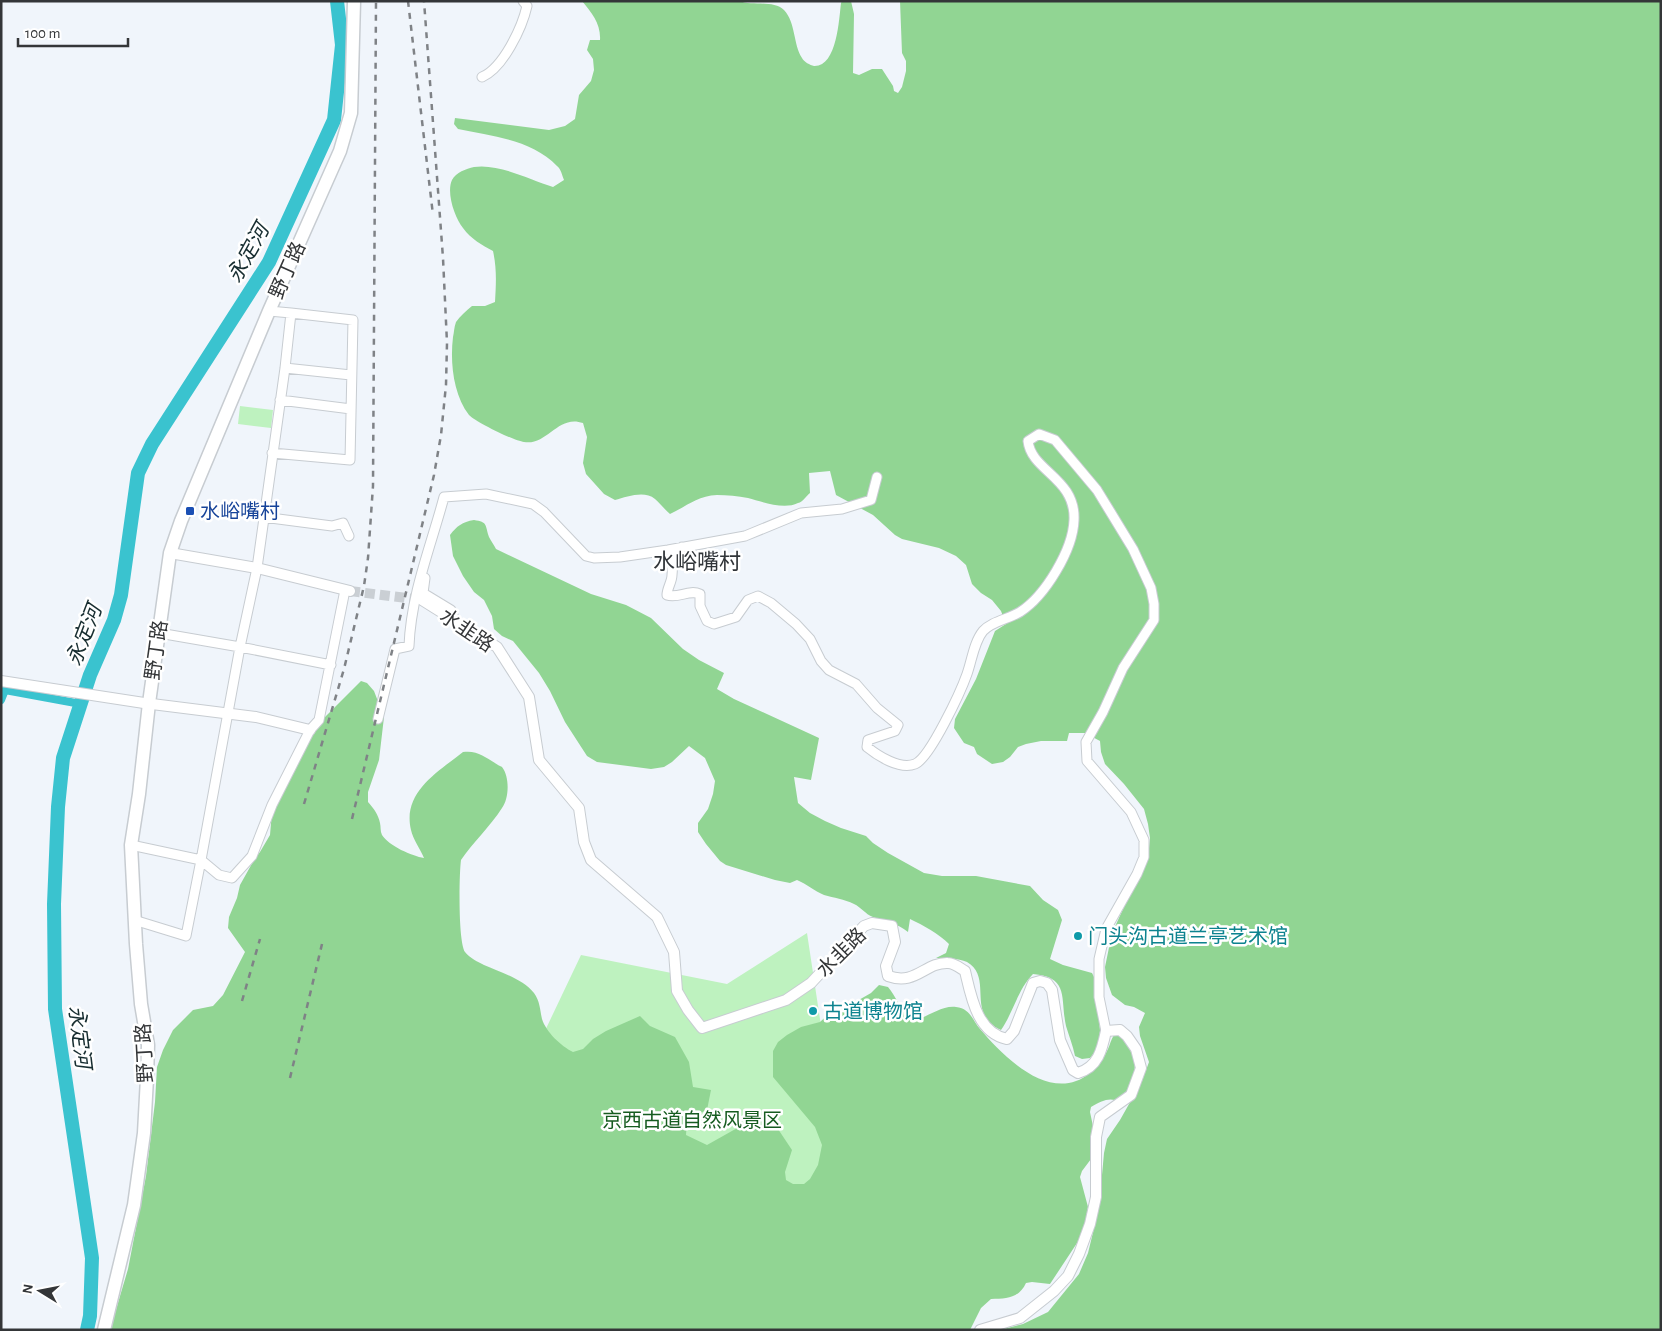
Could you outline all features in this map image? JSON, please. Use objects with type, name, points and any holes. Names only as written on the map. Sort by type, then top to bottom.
[{"type":"main road","name":"野丁路","points":[[104,1330],[134,1205],[144,1132],[148,1045],[141,1004],[134,920],[131,845],[139,794],[147,703],[170,553],[181,521],[269,311],[347,133],[351,113],[354,1]]},
{"type":"street","points":[[482,77],[490,74],[501,60],[523,22],[527,6],[522,1]]},
{"type":"street","points":[[269,311],[353,320],[350,460],[272,453]]},
{"type":"street","points":[[134,920],[186,936],[240,647],[257,568],[291,313]]},
{"type":"street","points":[[285,368],[352,375]]},
{"type":"street","points":[[280,400],[351,409]]},
{"type":"street","points":[[682,547],[673,555],[671,560],[672,578],[667,588],[667,595],[671,597],[694,592],[700,594],[700,606],[707,622],[714,624],[736,618],[748,600],[758,596],[771,602],[810,639],[821,661],[829,670],[856,684],[877,708],[898,725],[895,731],[868,740],[867,747],[880,758],[906,766],[922,761],[937,737],[966,676],[984,631],[1032,604],[1061,562],[1071,537],[1074,519],[1069,495],[1063,485],[1039,462],[1028,448],[1028,441],[1039,434],[1056,440],[1067,452],[1097,490],[1133,549],[1151,588],[1154,620],[1123,668],[1103,712],[1086,742],[1087,761],[1131,812],[1144,840],[1144,857],[1137,874],[1106,929],[1099,959],[1099,997],[1106,1031],[1120,1030],[1127,1036],[1136,1049],[1141,1068],[1131,1095],[1100,1117],[1096,1137],[1096,1197],[1090,1224],[1079,1254],[1068,1276],[1054,1291],[1020,1318],[980,1330]]},
{"type":"street","points":[[378,719],[395,649],[408,646],[409,630],[420,577],[444,497],[486,494],[534,504],[586,556],[594,558],[620,557],[745,536],[801,513],[842,508],[871,500],[877,477]]},
{"type":"street","points":[[263,518],[332,526],[343,523],[349,536]]},
{"type":"street","points":[[131,845],[201,860],[219,875],[232,878],[252,856],[272,805],[310,730],[319,720],[348,590],[257,568],[170,553]]},
{"type":"street","points":[[426,558],[423,593],[451,610],[456,621]]},
{"type":"street","name":"水韭路","points":[[422,600],[497,647],[529,697],[539,760],[579,808],[584,842],[591,860],[658,917],[674,952],[677,991],[688,1010],[702,1028],[786,1000],[810,983],[864,926],[872,923],[892,926],[895,942],[886,966],[888,976],[898,980],[911,978],[939,964],[949,963],[957,966],[965,971],[973,1004],[982,1021],[997,1037],[1007,1039],[1014,1031],[1033,983],[1040,981],[1047,983],[1052,990],[1060,1040],[1073,1070],[1078,1073],[1092,1066],[1101,1053],[1106,1031]]},
{"type":"street","points":[[159,633],[331,665]]},
{"type":"street","points":[[1,681],[256,717],[310,730]]},
{"type":"green space","points":[[582,1],[739,1],[775,5],[784,10],[788,15],[799,52],[807,63],[814,66],[822,64],[828,59],[838,30],[841,3],[842,1],[851,1],[854,14],[853,73],[859,75],[872,69],[882,69],[893,86],[894,91],[898,93],[902,87],[906,71],[906,61],[902,53],[900,1],[1661,1],[1661,1330],[1000,1330],[1023,1324],[1048,1312],[1079,1274],[1088,1253],[1099,1208],[1107,1139],[1142,1081],[1149,1062],[1140,1036],[1139,1027],[1145,1013],[1125,1005],[1112,995],[1106,978],[1105,967],[1112,933],[1143,866],[1149,848],[1150,838],[1144,809],[1105,764],[1100,741],[1085,733],[1069,733],[1067,741],[1041,741],[1026,744],[1018,747],[1003,762],[992,764],[977,754],[974,747],[964,743],[954,728],[955,719],[976,679],[995,631],[1006,624],[1001,611],[992,600],[972,584],[966,565],[956,556],[939,548],[902,539],[873,515],[836,495],[830,471],[809,473],[810,493],[801,501],[792,505],[780,506],[744,497],[717,495],[698,499],[670,514],[651,496],[635,495],[615,500],[604,494],[586,474],[583,463],[587,437],[583,423],[574,421],[566,423],[539,439],[532,442],[524,442],[495,431],[469,415],[459,397],[454,378],[452,347],[454,328],[456,322],[472,306],[485,306],[495,302],[496,270],[493,251],[470,235],[457,218],[450,192],[452,180],[456,175],[465,170],[483,166],[514,173],[553,187],[564,180],[558,167],[536,150],[511,140],[458,129],[454,124],[455,118],[549,130],[565,126],[575,119],[579,95],[591,81],[594,70],[593,59],[587,50],[590,40],[600,40],[597,24]]},
{"type":"green space","points":[[240,406],[273,410],[271,428],[238,424]]},
{"type":"green space","points":[[474,520],[484,523],[496,549],[591,594],[626,605],[651,618],[683,649],[724,673],[717,689],[734,699],[819,738],[811,780],[794,777],[798,803],[810,813],[841,828],[866,836],[888,853],[924,873],[942,876],[976,876],[1030,886],[1043,900],[1058,910],[1062,920],[1050,959],[1063,965],[1092,973],[1096,981],[1100,1031],[1098,1048],[1090,1058],[1082,1059],[1075,1056],[1066,1026],[1061,991],[1053,980],[1045,976],[1033,974],[1019,994],[1001,1030],[990,1023],[984,1015],[979,977],[975,969],[967,962],[951,958],[936,958],[946,953],[949,944],[931,930],[910,919],[908,932],[896,925],[870,916],[854,904],[824,895],[797,880],[790,883],[775,880],[726,865],[720,861],[698,832],[698,823],[708,809],[715,781],[705,758],[689,746],[664,767],[651,769],[597,762],[587,756],[565,722],[539,673],[513,641],[502,636],[494,629],[492,616],[484,600],[474,592],[453,556],[450,535],[460,525]]},
{"type":"green space","points":[[361,681],[367,683],[374,691],[384,717],[379,760],[368,792],[368,802],[378,817],[382,835],[395,847],[424,858],[411,830],[410,817],[412,805],[424,784],[463,752],[481,754],[502,767],[505,771],[508,788],[504,804],[461,860],[460,922],[465,952],[484,965],[511,976],[529,988],[538,999],[542,1019],[550,1034],[573,1052],[583,1049],[593,1039],[606,1031],[640,1016],[650,1026],[675,1037],[689,1062],[693,1087],[711,1090],[707,1110],[698,1114],[689,1122],[686,1135],[707,1145],[739,1127],[768,1114],[792,1150],[785,1172],[786,1180],[793,1184],[804,1184],[810,1179],[818,1165],[822,1145],[815,1127],[773,1077],[773,1051],[778,1042],[787,1035],[801,1027],[820,1022],[832,1011],[857,1001],[871,993],[879,985],[888,987],[909,1020],[921,1018],[944,1008],[956,1007],[965,1010],[990,1040],[1015,1064],[1029,1074],[1044,1081],[1060,1084],[1075,1081],[1090,1073],[1104,1056],[1114,1035],[1119,1033],[1131,1051],[1135,1064],[1128,1098],[1122,1102],[1106,1100],[1091,1107],[1090,1112],[1094,1131],[1091,1159],[1080,1177],[1088,1207],[1086,1218],[1081,1237],[1050,1284],[1026,1283],[1020,1292],[1012,1297],[991,1299],[981,1308],[970,1330],[110,1330],[128,1269],[146,1176],[155,1102],[157,1067],[163,1050],[173,1030],[193,1010],[213,1006],[223,995],[245,952],[228,928],[229,917],[240,885],[270,835],[272,812],[305,745],[324,718]]},
{"type":"green space","name":"京西古道自然风景区","points":[[807,933],[836,1125],[796,1249],[523,1077],[581,955],[727,984]]},
{"type":"waterway","name":"永定河","points":[[87,1330],[90,1316],[92,1258],[55,1009],[54,904],[58,807],[63,758],[90,675],[114,620],[121,595],[138,473],[152,444],[269,262],[334,120],[342,45],[337,1]]},
{"type":"waterway","points":[[1,700],[5,690],[81,704]]},
{"type":"tunnel","points":[[350,591],[422,600]]},
{"type":"railway","points":[[304,804],[344,669],[364,586],[368,558],[373,486],[376,1]]},
{"type":"railway","points":[[408,1],[433,215]]},
{"type":"railway","points":[[352,819],[434,475],[441,435],[446,385],[447,343],[443,258],[424,1]]},
{"type":"railway","points":[[242,1001],[260,939]]},
{"type":"railway","points":[[290,1078],[322,944]]},
{"type":"place","name":"水峪嘴村","points":[[190,511]]},
{"type":"place","name":"门头沟古道兰亭艺术馆","points":[[1078,936]]},
{"type":"place","name":"古道博物馆","points":[[813,1011]]},
{"type":"district","name":"水峪嘴村","points":[[697,561]]}]
